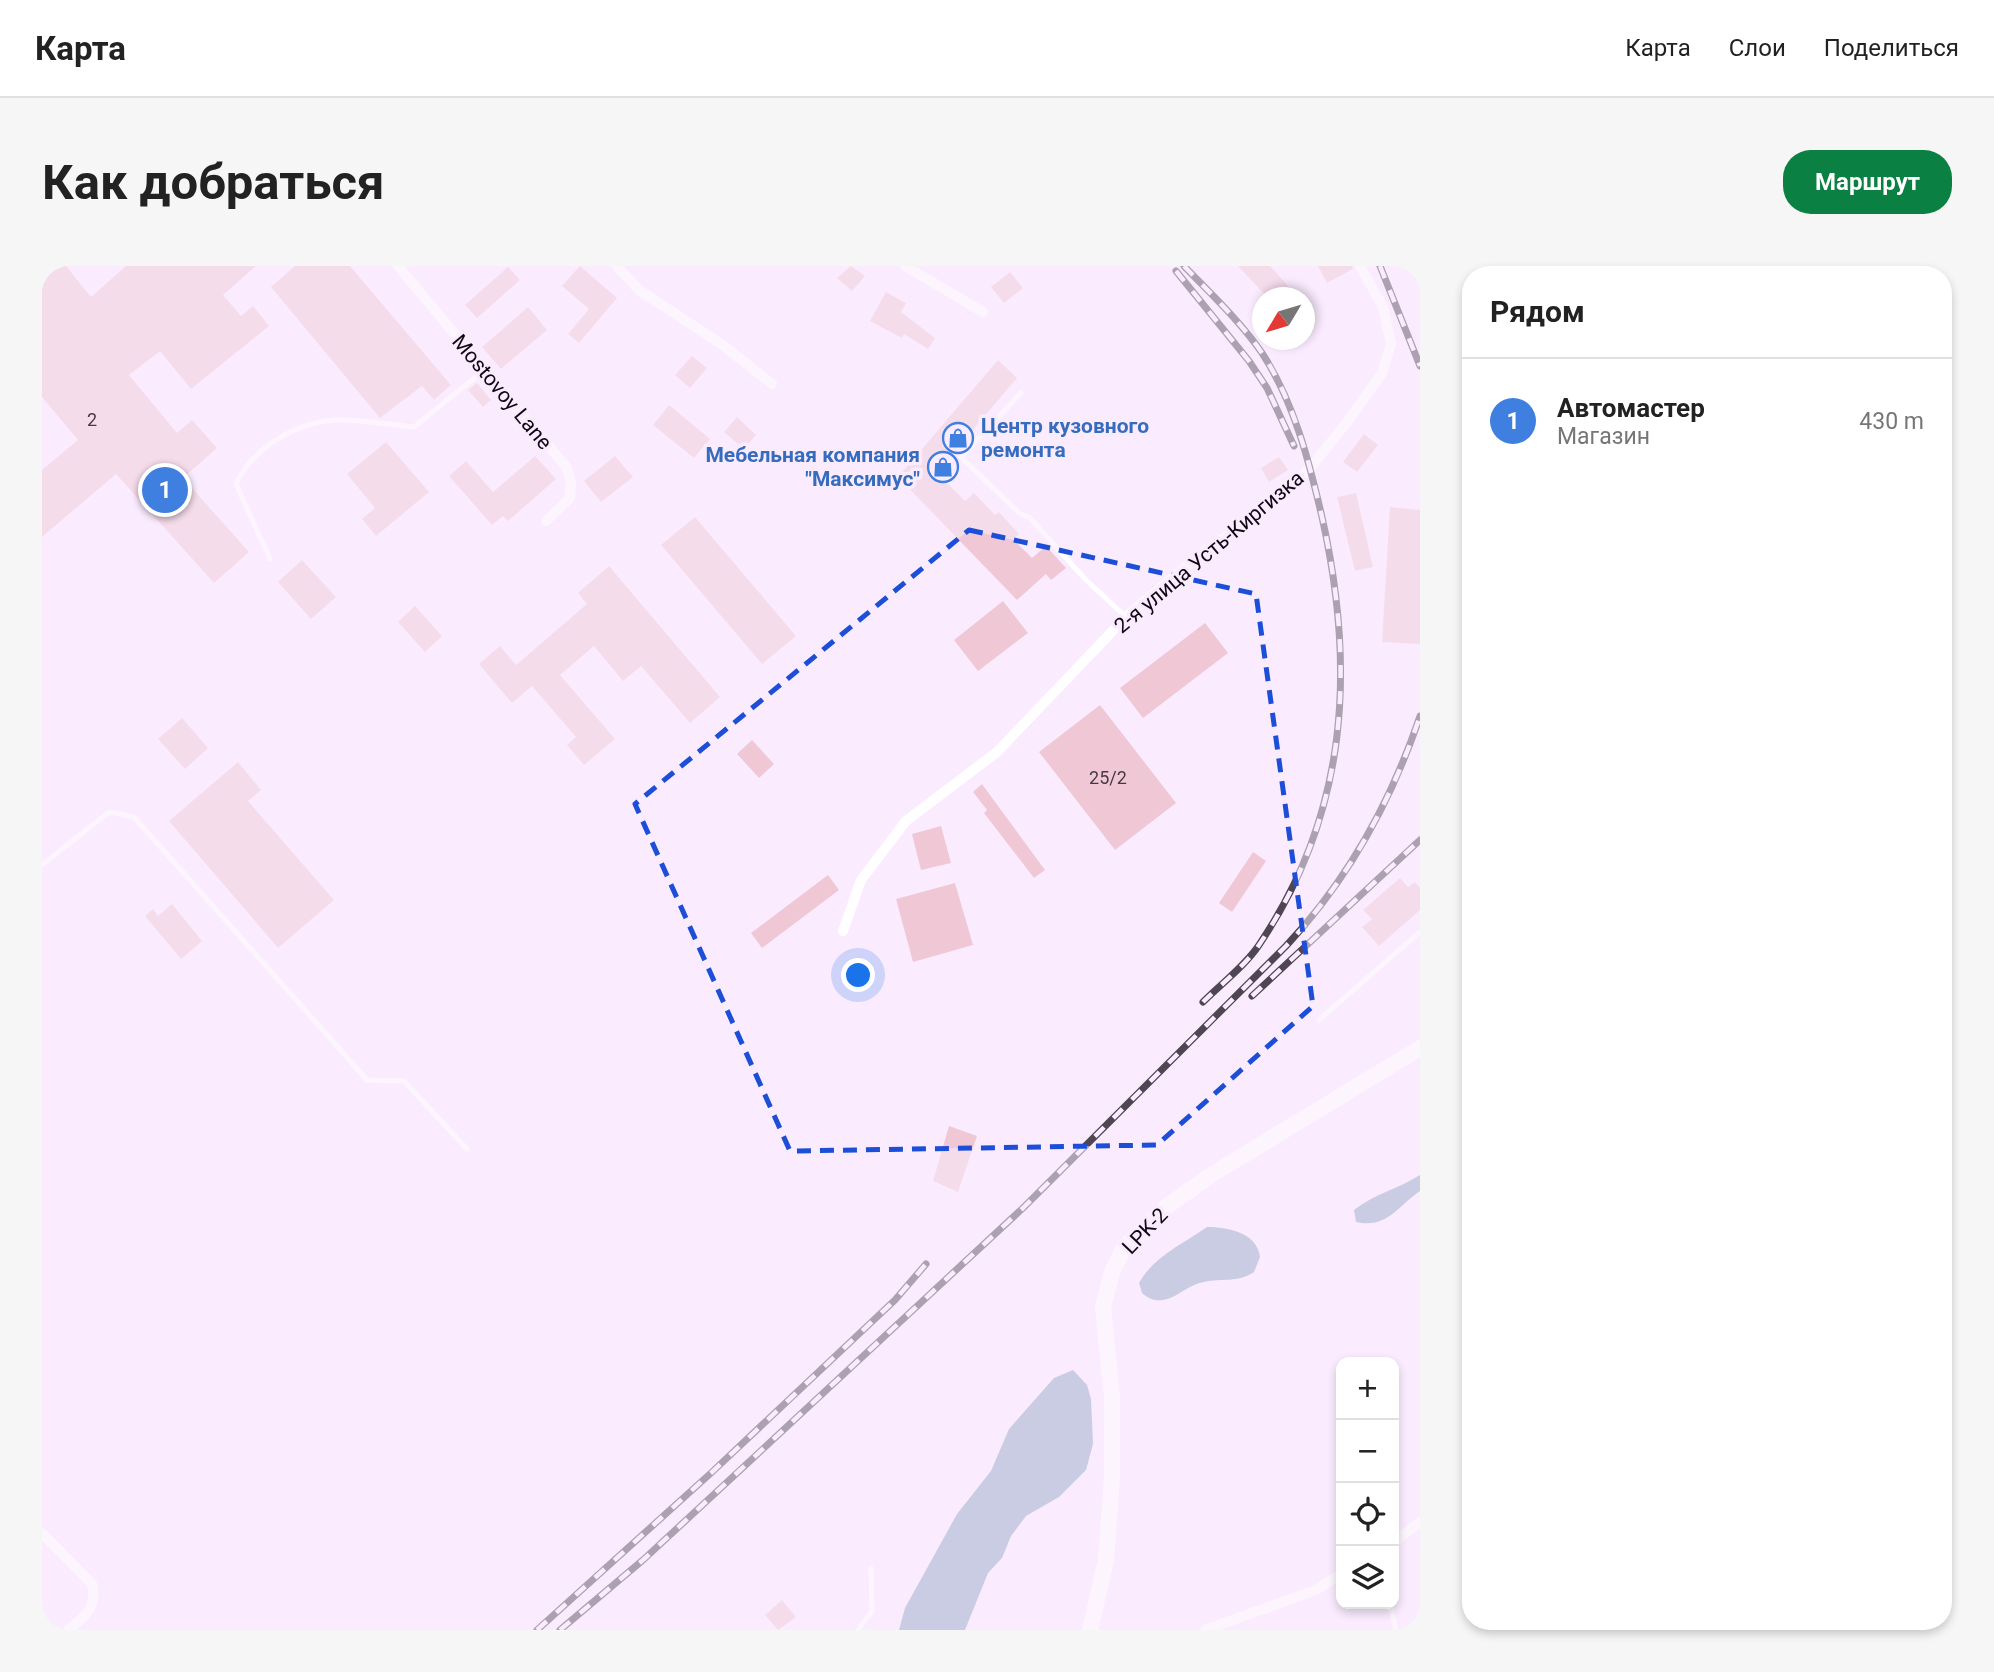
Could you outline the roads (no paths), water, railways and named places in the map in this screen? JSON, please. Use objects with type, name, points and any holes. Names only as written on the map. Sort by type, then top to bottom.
[{"type":"street","name":"Mostovoy Lane","points":[[398,266],[483,371],[567,468],[571,484],[570,498],[546,521]]},
{"type":"street","points":[[617,266],[639,290],[724,346],[772,384]]},
{"type":"street","points":[[905,266],[983,312]]},
{"type":"street","name":"2-я улица Усть-Киргизка","points":[[843,932],[861,880],[906,821],[997,752],[1126,617],[1207,548],[1252,520],[1310,468],[1382,373],[1391,344],[1383,307],[1360,266]]},
{"type":"street","name":"LPK-2","points":[[1090,1630],[1106,1560],[1112,1477],[1112,1397],[1103,1307],[1112,1272],[1124,1247],[1166,1208],[1211,1175],[1420,1048]]},
{"type":"street","points":[[1399,1538],[1420,1522]]},
{"type":"street","points":[[42,1533],[92,1584],[94,1592],[86,1617],[68,1630]]},
{"type":"street","points":[[1205,1630],[1316,1590],[1336,1577]]},
{"type":"lane","points":[[270,559],[236,484],[243,470],[254,458],[288,433],[312,424],[337,420],[414,427],[483,371]]},
{"type":"lane","points":[[1021,393],[961,457],[1019,513],[1030,517],[1086,579],[1126,617]]},
{"type":"lane","points":[[42,865],[109,812],[134,817],[367,1080],[404,1081],[467,1149]]},
{"type":"lane","points":[[1319,1020],[1420,932]]},
{"type":"lane","points":[[858,1630],[872,1611],[871,1568]]},
{"type":"lane","points":[[1391,1609],[1396,1630]]},
{"type":"water","points":[[1420,1175],[1420,1191],[1391,1215],[1376,1222],[1356,1222],[1354,1210]]},
{"type":"water","points":[[1207,1227],[1232,1230],[1253,1242],[1260,1257],[1254,1272],[1236,1279],[1199,1283],[1163,1300],[1152,1299],[1142,1293],[1139,1283],[1153,1265]]},
{"type":"water","points":[[1073,1370],[1087,1385],[1091,1399],[1093,1444],[1086,1470],[1059,1497],[1026,1516],[1011,1536],[1002,1558],[988,1573],[965,1630],[899,1630],[905,1608],[957,1514],[991,1471],[1009,1429],[1054,1378]]},
{"type":"railway","points":[[1184,266],[1225,308],[1262,353],[1292,412],[1322,517],[1333,574],[1339,629],[1337,738],[1327,792],[1311,844],[1289,895],[1259,945],[1240,968],[1203,1002]]},
{"type":"railway","points":[[1380,266],[1420,366]]},
{"type":"railway","points":[[1176,271],[1249,361],[1267,388],[1294,446]]},
{"type":"railway","points":[[560,1630],[643,1560],[1023,1208],[1286,946],[1329,894],[1365,838],[1396,779],[1420,716]]},
{"type":"railway","points":[[1252,996],[1420,840]]},
{"type":"railway","points":[[537,1630],[711,1473],[895,1300],[926,1264]]},
{"type":"place","name":"Центр кузовного ремонта","points":[[958,438]]},
{"type":"place","name":"Мебельная компания \"Максимус\"","points":[[943,467]]},
{"type":"place","name":"Автомастер","points":[[165,490]]}]
